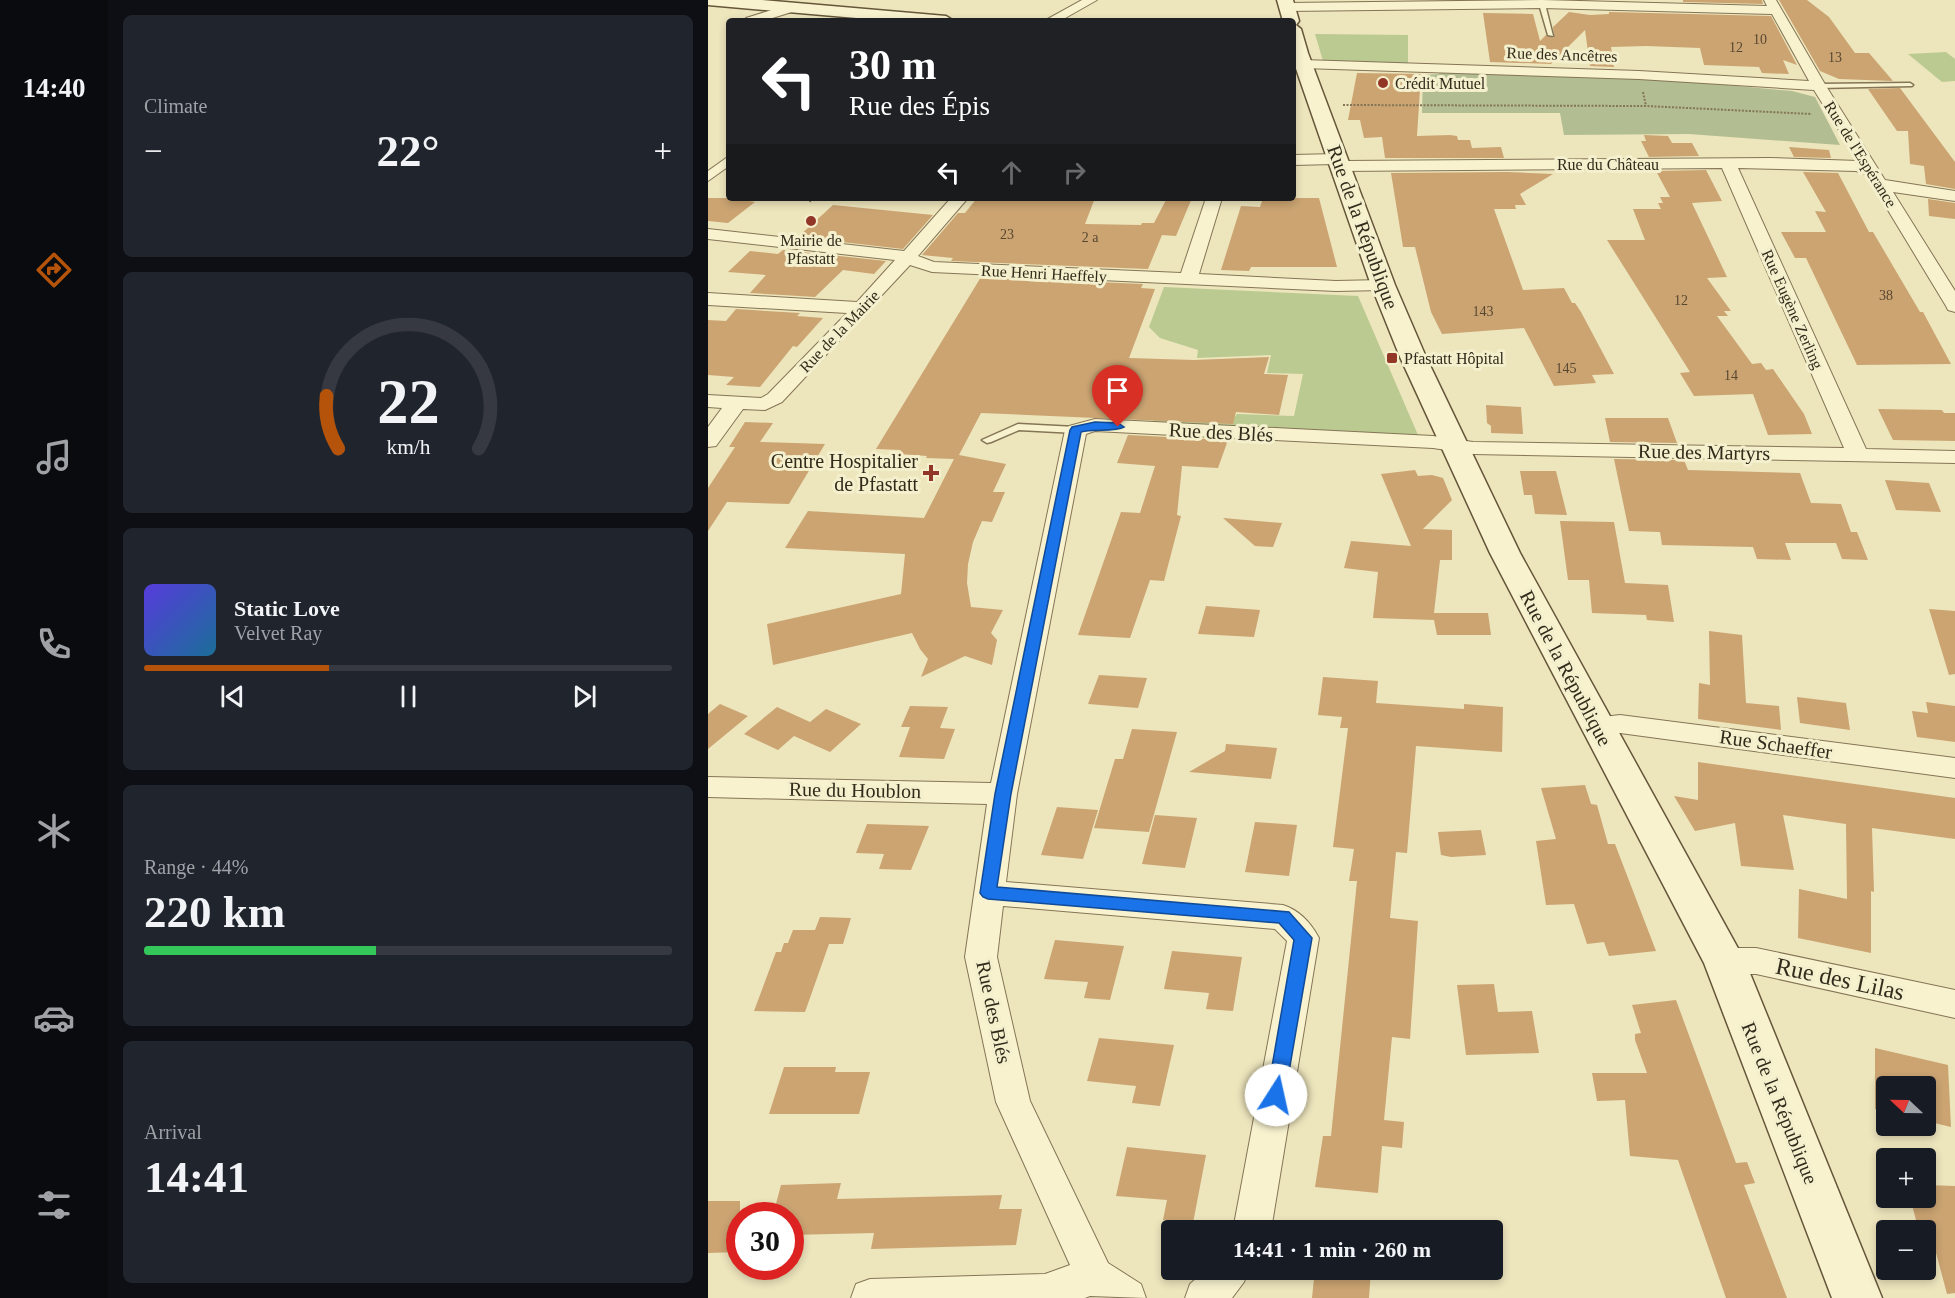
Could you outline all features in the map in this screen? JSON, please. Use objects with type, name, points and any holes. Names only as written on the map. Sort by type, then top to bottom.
[{"type":"main road","points":[[708,0],[913,18]]},
{"type":"main road","points":[[708,6],[728,12],[738,18]]},
{"type":"main road","name":"Rue de la République","points":[[1297,58],[1318,105],[1383,285],[1505,553],[1724,961],[1857,1298]]},
{"type":"street","points":[[1056,18],[1091,0]]},
{"type":"street","points":[[1288,9],[1541,2],[1773,5]]},
{"type":"street","name":"Rue de l'Espérance","points":[[1773,5],[1820,87],[1955,306]]},
{"type":"street","points":[[759,18],[794,7]]},
{"type":"street","name":"Rue des Ancêtres","points":[[1297,58],[1647,75],[1820,87]]},
{"type":"street","name":"Rue du Château","points":[[1296,160],[1339,163],[1858,166],[1900,189],[1955,196]]},
{"type":"street","points":[[708,177],[726,162]]},
{"type":"street","name":"Rue Eugène Zerling","points":[[1728,164],[1858,455]]},
{"type":"street","name":"Rue de la Mairie","points":[[708,401],[765,404],[775,398],[862,308],[957,201]]},
{"type":"street","points":[[1188,280],[1213,201]]},
{"type":"street","name":"Rue Henri Haeffely","points":[[708,234],[900,255],[932,267],[1336,286],[1383,285]]},
{"type":"street","points":[[708,299],[862,308]]},
{"type":"street","points":[[708,441],[736,403]]},
{"type":"street","name":"Rue des Blés","points":[[1094,1276],[1013,1102],[981,957],[1003,794],[1076,430],[1107,426],[1454,445]]},
{"type":"street","name":"Rue des Martyrs","points":[[1454,445],[1473,448],[1955,457]]},
{"type":"street","name":"Rue Schaeffer","points":[[1596,726],[1620,724],[1955,768]]},
{"type":"street","name":"Rue du Houblon","points":[[708,787],[1003,794]]},
{"type":"street","points":[[988,893],[1283,917],[1303,938],[1254,1220]]},
{"type":"street","name":"Rue des Lilas","points":[[1724,961],[1756,960],[1955,1004]]},
{"type":"street","points":[[870,1298],[1045,1293],[1094,1276],[1127,1298]]},
{"type":"street","points":[[1204,1298],[1222,1280]]},
{"type":"lane","points":[[1541,2],[1551,35]]},
{"type":"lane","points":[[1820,87],[1910,85]]},
{"type":"lane","points":[[987,440],[1018,427],[1076,430]]},
{"type":"path","points":[[1318,105],[1646,106],[1838,115]]},
{"type":"green space","points":[[1315,34],[1408,35],[1408,63],[1323,61]]},
{"type":"green space","points":[[1946,52],[1955,59],[1955,81],[1942,82],[1908,54]]},
{"type":"green space","points":[[1439,71],[1642,77],[1792,91],[1815,97],[1840,145],[1689,134],[1564,135],[1560,113],[1422,113],[1423,75],[1439,74]]},
{"type":"green space","points":[[1164,287],[1358,296],[1418,435],[1152,423],[1156,412],[1234,418],[1237,414],[1294,416],[1303,374],[1267,373],[1271,355],[1197,358],[1198,350],[1160,338],[1149,327]]},
{"type":"building","points":[[1683,0],[1762,0],[1763,4],[1683,2]]},
{"type":"building","points":[[1779,0],[1807,0],[1829,17],[1855,53],[1869,53],[1893,81],[1839,79],[1820,71]]},
{"type":"building","points":[[1569,12],[1590,15],[1609,14],[1609,12],[1771,16],[1797,65],[1783,60],[1789,74],[1762,73],[1759,67],[1704,65],[1700,48],[1646,46],[1611,47],[1614,67],[1590,66],[1585,30],[1551,64],[1490,62],[1483,13],[1533,14],[1540,41],[1546,35],[1554,38],[1553,27]]},
{"type":"building","points":[[1357,73],[1421,74],[1417,136],[1450,135],[1457,136],[1458,140],[1470,140],[1472,148],[1501,147],[1504,158],[1385,158],[1382,137],[1364,138],[1360,120],[1348,120]]},
{"type":"building","points":[[1900,88],[1955,162],[1955,189],[1926,184],[1924,166],[1910,164],[1908,131],[1897,131],[1868,89]]},
{"type":"building","points":[[1644,135],[1668,136],[1672,143],[1692,143],[1699,156],[1649,157],[1641,141],[1646,141]]},
{"type":"building","points":[[1789,147],[1829,150],[1831,158],[1794,157]]},
{"type":"building","points":[[1706,170],[1722,201],[1692,203],[1727,277],[1707,278],[1731,311],[1724,311],[1728,316],[1717,316],[1752,364],[1761,363],[1766,370],[1773,369],[1804,414],[1812,434],[1768,435],[1753,394],[1694,396],[1680,373],[1690,372],[1607,240],[1645,240],[1633,209],[1661,209],[1658,203],[1663,203],[1660,197],[1670,197],[1656,171]]},
{"type":"building","points":[[1803,172],[1838,173],[1869,232],[1873,232],[1920,312],[1923,312],[1951,364],[1857,365],[1806,258],[1795,258],[1781,232],[1826,232],[1815,211],[1826,212]]},
{"type":"building","points":[[1391,173],[1553,174],[1520,194],[1526,205],[1515,205],[1516,209],[1494,209],[1523,290],[1564,288],[1572,303],[1575,303],[1581,312],[1614,374],[1592,375],[1596,383],[1554,386],[1524,328],[1442,334],[1431,312],[1415,247],[1403,247]]},
{"type":"building","points":[[708,198],[755,202],[728,223],[708,221]]},
{"type":"building","points":[[1319,198],[1337,267],[1251,267],[1249,271],[1221,270],[1241,206],[1260,207],[1262,201]]},
{"type":"building","points":[[1928,199],[1955,203],[1955,219],[1929,216]]},
{"type":"building","points":[[975,201],[1094,201],[1085,224],[1141,225],[1142,223],[1154,223],[1165,201],[1191,201],[1176,236],[1162,235],[1148,269],[951,261],[953,258],[922,255],[958,213],[965,213]]},
{"type":"building","points":[[833,205],[933,215],[903,249],[798,237]]},
{"type":"building","points":[[783,250],[886,261],[874,274],[843,270],[815,297],[750,293],[766,275],[728,272],[750,251],[778,254]]},
{"type":"building","points":[[981,277],[1143,284],[1141,288],[1155,289],[1129,358],[1194,360],[1269,357],[1264,374],[1288,375],[1279,415],[1236,412],[1233,424],[981,413],[959,455],[1006,464],[993,492],[1005,492],[992,522],[982,521],[973,542],[968,564],[967,583],[971,607],[1003,610],[991,633],[997,640],[992,665],[965,656],[921,677],[928,659],[912,633],[773,665],[767,624],[901,594],[905,554],[785,548],[808,511],[924,518],[954,459],[926,458],[927,456],[899,454],[901,450],[876,449]]},
{"type":"building","points":[[736,309],[800,313],[797,316],[823,318],[797,347],[793,346],[760,387],[726,385],[734,377],[708,375],[708,320],[726,321]]},
{"type":"building","points":[[1486,405],[1521,407],[1523,434],[1491,433],[1491,426],[1487,423]]},
{"type":"building","points":[[1878,409],[1942,410],[1944,413],[1955,413],[1955,441],[1893,440]]},
{"type":"building","points":[[1605,418],[1668,418],[1677,443],[1610,442]]},
{"type":"building","points":[[745,422],[773,423],[760,442],[825,444],[789,504],[727,502],[708,531],[708,488],[735,447],[729,447]]},
{"type":"building","points":[[1128,435],[1228,440],[1218,468],[1182,466],[1177,515],[1181,516],[1164,581],[1150,580],[1130,638],[1078,635],[1121,512],[1140,513],[1155,466],[1117,463]]},
{"type":"building","points":[[1614,459],[1684,460],[1688,470],[1800,473],[1811,503],[1841,504],[1851,532],[1857,532],[1868,560],[1842,559],[1836,543],[1785,543],[1791,560],[1757,559],[1753,547],[1662,545],[1660,532],[1629,531]]},
{"type":"building","points":[[1415,470],[1418,476],[1432,475],[1443,478],[1452,500],[1423,529],[1452,530],[1452,560],[1440,560],[1434,613],[1488,613],[1491,635],[1437,635],[1434,620],[1373,618],[1378,572],[1344,568],[1351,541],[1411,546],[1381,474]]},
{"type":"building","points":[[1520,471],[1556,471],[1567,515],[1535,514],[1532,495],[1524,495]]},
{"type":"building","points":[[1885,480],[1929,483],[1941,512],[1896,510]]},
{"type":"building","points":[[1223,518],[1282,523],[1273,547],[1255,546]]},
{"type":"building","points":[[1560,521],[1614,522],[1625,583],[1668,585],[1674,622],[1647,620],[1646,615],[1592,613],[1589,580],[1568,580]]},
{"type":"building","points":[[1206,606],[1260,610],[1254,637],[1198,634]]},
{"type":"building","points":[[1929,609],[1955,611],[1955,674],[1949,675]]},
{"type":"building","points":[[1709,631],[1742,635],[1746,703],[1779,706],[1781,730],[1698,719],[1699,683],[1710,685]]},
{"type":"building","points":[[1099,675],[1147,678],[1138,708],[1088,704]]},
{"type":"building","points":[[1323,677],[1378,681],[1376,703],[1464,709],[1464,704],[1503,707],[1502,752],[1416,746],[1407,853],[1396,852],[1390,918],[1418,921],[1410,1039],[1392,1037],[1384,1120],[1404,1122],[1402,1148],[1382,1146],[1378,1193],[1315,1187],[1323,1136],[1331,1136],[1357,881],[1349,881],[1354,849],[1333,847],[1348,728],[1340,728],[1342,717],[1318,715]]},
{"type":"building","points":[[1797,697],[1846,703],[1850,730],[1800,723]]},
{"type":"building","points":[[1926,702],[1955,706],[1955,742],[1917,737],[1912,711],[1928,713]]},
{"type":"building","points":[[720,704],[748,716],[708,749],[708,714]]},
{"type":"building","points":[[910,706],[948,707],[940,728],[955,729],[944,759],[899,757],[910,727],[901,727]]},
{"type":"building","points":[[777,707],[810,722],[826,709],[861,724],[830,752],[794,736],[778,750],[744,734]]},
{"type":"building","points":[[1132,729],[1177,732],[1149,832],[1094,828],[1115,759],[1123,759]]},
{"type":"building","points":[[1226,744],[1277,748],[1271,779],[1189,772],[1225,751]]},
{"type":"building","points":[[1698,762],[1955,798],[1955,839],[1872,828],[1874,892],[1871,891],[1871,953],[1798,938],[1799,889],[1847,899],[1846,824],[1783,815],[1794,870],[1741,866],[1735,823],[1695,831],[1674,796],[1698,800]]},
{"type":"building","points":[[1585,785],[1591,804],[1597,805],[1608,844],[1615,844],[1656,951],[1609,956],[1604,942],[1587,944],[1574,904],[1546,905],[1536,841],[1556,839],[1541,788]]},
{"type":"building","points":[[1057,807],[1098,810],[1083,859],[1041,855]]},
{"type":"building","points":[[1155,815],[1197,818],[1185,868],[1142,864]]},
{"type":"building","points":[[1255,822],[1297,825],[1289,876],[1245,872]]},
{"type":"building","points":[[867,824],[929,826],[911,870],[879,869],[884,854],[856,853]]},
{"type":"building","points":[[1481,830],[1486,855],[1451,857],[1441,855],[1438,832]]},
{"type":"building","points":[[820,917],[851,918],[843,944],[829,944],[805,1012],[754,1011],[776,952],[781,952],[784,943],[788,943],[793,930],[815,930]]},
{"type":"building","points":[[1055,940],[1124,946],[1110,1000],[1084,998],[1088,982],[1044,979]]},
{"type":"building","points":[[1172,951],[1242,957],[1233,1011],[1206,1009],[1209,993],[1164,989]]},
{"type":"building","points":[[1494,984],[1498,1012],[1532,1011],[1539,1053],[1466,1055],[1457,985]]},
{"type":"building","points":[[1676,1000],[1736,1163],[1747,1162],[1755,1183],[1744,1185],[1787,1298],[1726,1298],[1678,1160],[1630,1156],[1625,1100],[1597,1101],[1592,1073],[1647,1073],[1635,1040],[1635,1034],[1641,1033],[1632,1005]]},
{"type":"building","points":[[1099,1038],[1174,1045],[1160,1106],[1132,1103],[1136,1086],[1087,1081]]},
{"type":"building","points":[[1875,1048],[1948,1065],[1951,1127],[1936,1123],[1936,1076],[1876,1076],[1875,1109]]},
{"type":"building","points":[[784,1067],[836,1067],[835,1072],[870,1072],[859,1114],[769,1114]]},
{"type":"building","points":[[1127,1147],[1206,1155],[1194,1220],[1163,1220],[1167,1200],[1116,1196]]},
{"type":"building","points":[[841,1183],[837,1199],[1002,1195],[999,1209],[1022,1209],[1016,1245],[871,1249],[874,1233],[804,1235],[804,1202],[776,1202],[781,1185]]},
{"type":"building","points":[[1936,1185],[1955,1186],[1955,1293],[1947,1294],[1936,1253],[1936,1220],[1916,1220],[1913,1208],[1936,1208]]},
{"type":"building","points":[[708,1201],[740,1201],[726,1202],[726,1252],[708,1253]]},
{"type":"building","points":[[1314,1280],[1370,1280],[1369,1298],[1312,1298]]},
{"type":"place","name":"Crédit Mutuel","points":[[1383,83]]},
{"type":"place","name":"Mairie de Pfastatt","points":[[811,221]]},
{"type":"place","name":"Pfastatt Hôpital","points":[[1392,358]]},
{"type":"place","name":"Centre Hospitalier de Pfastatt","points":[[931,473]]},
{"type":"route","points":[[1118,427],[1095,426],[1076,430],[1003,794],[988,893],[1283,917],[1303,938],[1276,1095]]}]
